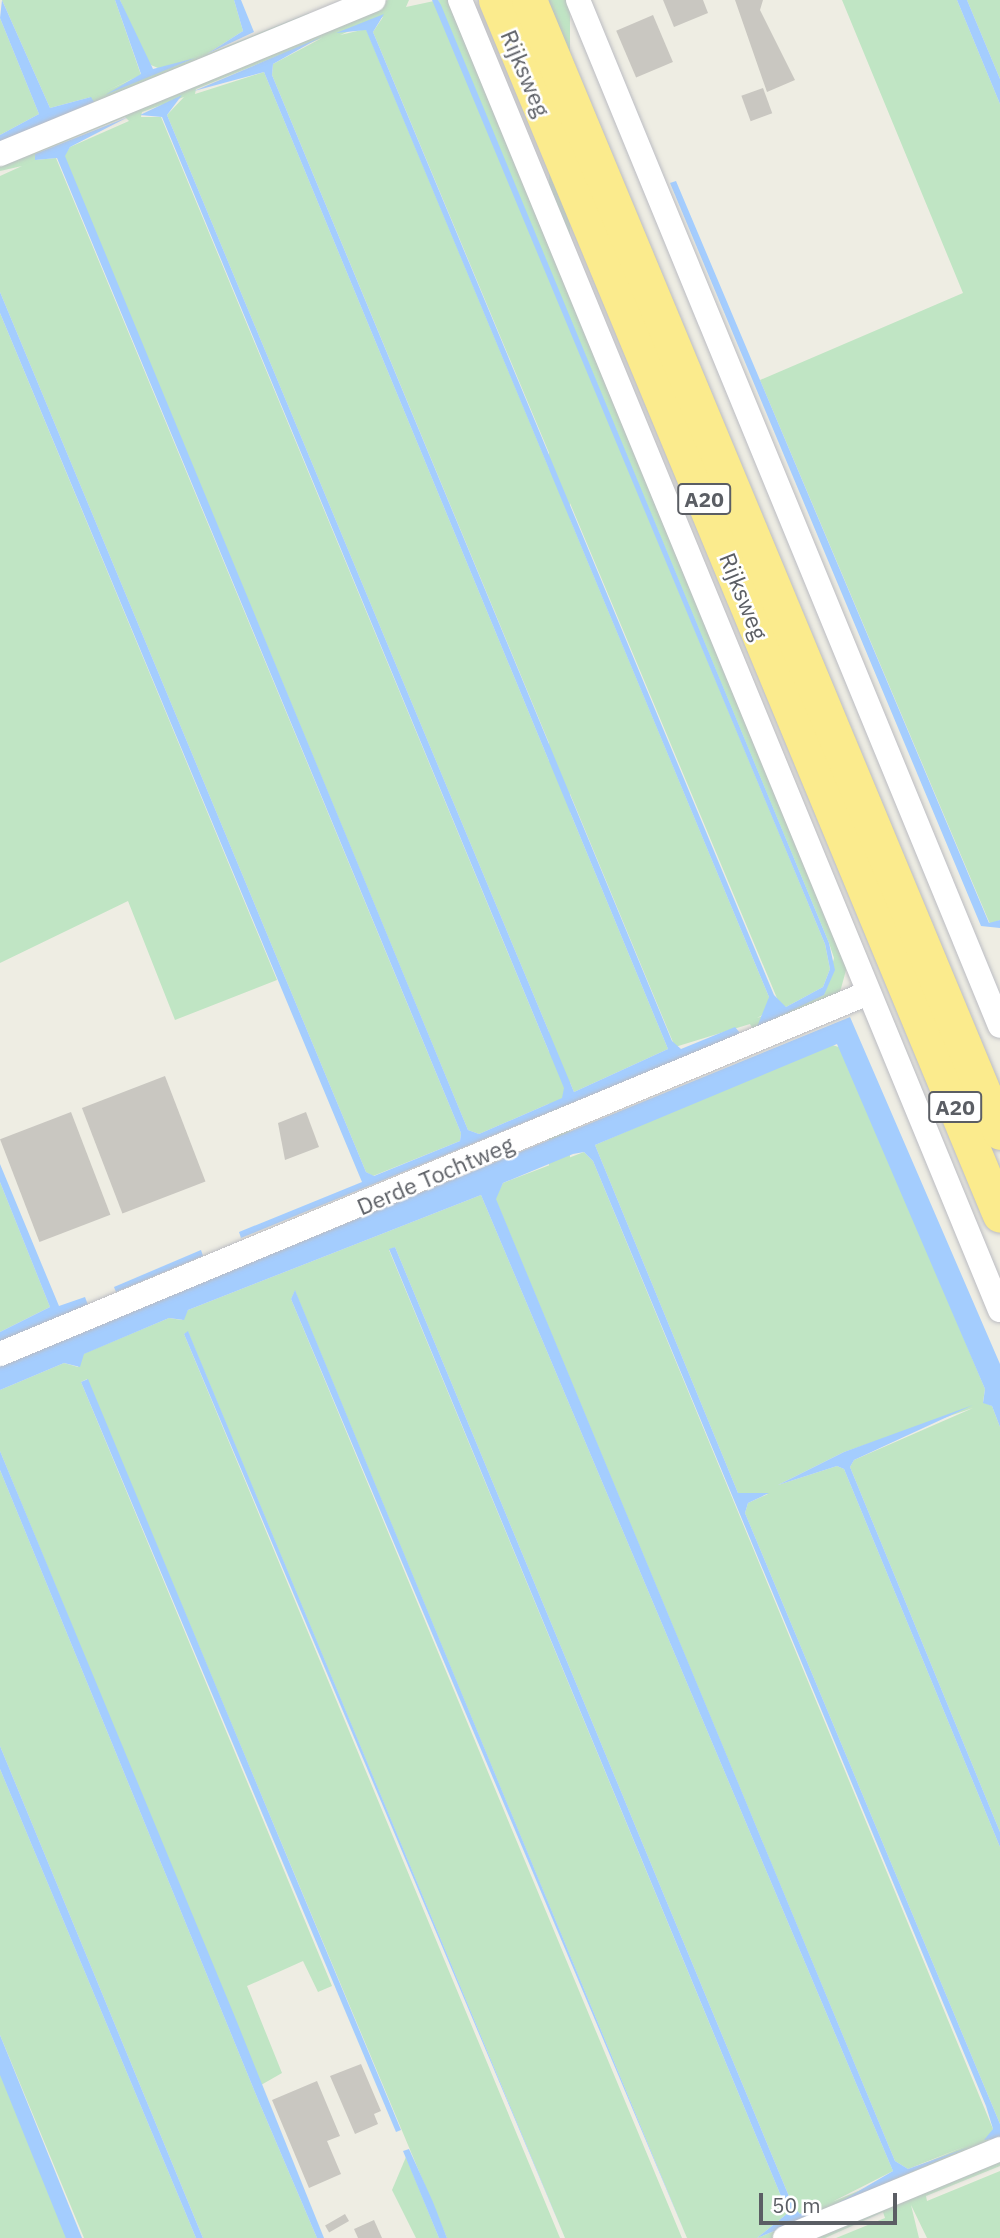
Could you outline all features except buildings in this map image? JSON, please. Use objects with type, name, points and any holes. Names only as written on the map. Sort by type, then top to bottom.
[{"type":"highway","name":"Rijksweg","points":[[496,0],[925,993]]},
{"type":"highway","name":"Rijksweg","points":[[529,0],[925,993]]},
{"type":"highway","name":"A20","points":[[925,993],[1000,1132]]},
{"type":"highway","name":"A20","points":[[925,993],[1000,1215]]},
{"type":"street","points":[[0,154],[374,0]]},
{"type":"street","name":"Rijksweg","points":[[460,0],[1000,1310]]},
{"type":"street","points":[[578,0],[1000,1026]]},
{"type":"street","name":"Derde Tochtweg","points":[[0,1354],[868,993]]},
{"type":"street","points":[[785,2238],[1000,2149]]},
{"type":"green space","points":[[2,0],[115,0],[141,75],[106,91],[158,68],[146,63],[120,0],[234,0],[243,31],[207,54],[309,13],[308,21],[0,142],[91,97],[50,108]]},
{"type":"green space","points":[[388,0],[409,0],[406,7],[434,1],[825,944],[830,969],[823,987],[786,1007],[779,1003],[373,32],[383,17],[340,35],[366,29],[769,997],[768,1012],[757,1018],[824,995],[834,958],[438,0],[451,0],[848,963],[840,992],[753,1030],[750,1024],[675,1047],[272,75],[273,64],[322,38],[196,89],[195,94],[264,72],[668,1049],[574,1092],[167,115],[184,97],[142,112],[141,117],[161,117],[564,1088],[562,1098],[479,1134],[468,1130],[64,156],[70,147],[129,121],[125,117],[35,154],[35,160],[56,158],[461,1133],[460,1141],[373,1176],[366,1172],[0,292],[0,176],[22,166],[0,171],[0,162]]},
{"type":"green space","points":[[549,0],[570,0],[570,1180],[549,1180]]},
{"type":"green space","points":[[842,0],[957,0],[1000,104],[1000,920],[990,924],[760,380],[963,293]]},
{"type":"green space","points":[[967,0],[1000,0],[1000,79]]},
{"type":"green space","points":[[0,18],[39,114],[0,135]]},
{"type":"green space","points":[[0,313],[277,980],[175,1020],[128,901],[0,963]]},
{"type":"green space","points":[[829,1044],[842,1048],[985,1389],[983,1402],[992,1406],[1000,1427],[1000,1832],[850,1467],[854,1460],[973,1408],[844,1452],[778,1485],[837,1466],[844,1469],[1000,1847],[1000,2124],[745,1513],[748,1503],[768,1494],[738,1493],[595,1145]]},
{"type":"green space","points":[[584,1152],[593,1161],[993,2129],[987,2143],[775,2238],[757,2238],[687,2238],[295,1291],[291,1299],[682,2238],[565,2238],[188,1332],[184,1334],[560,2238],[447,2238],[87,1379],[81,1382],[332,1986],[318,1992],[303,1961],[247,1986],[282,2073],[261,2085],[0,1451],[0,1390],[64,1363],[78,1367],[83,1354],[169,1318],[182,1320],[188,1310],[481,1195],[893,2171],[832,2202],[966,2146],[908,2169],[895,2161],[495,1198],[503,1183]],"holes":[[[395,1247],[793,2206],[800,2214],[818,2207],[820,2213],[757,2238],[788,2213],[389,1250]]]},
{"type":"green space","points":[[0,1182],[50,1307],[0,1332]]},
{"type":"green space","points":[[0,1470],[317,2238],[203,2238],[0,1746]]},
{"type":"green space","points":[[0,1769],[196,2238],[84,2238],[0,2035]]},
{"type":"green space","points":[[0,2050],[78,2238],[0,2238]]},
{"type":"green space","points":[[1000,2154],[1000,2166],[926,2196],[927,2201],[1000,2171],[1000,2238],[927,2238],[911,2205],[919,2238],[836,2238],[885,2218],[883,2212],[825,2238],[794,2238]]},
{"type":"green space","points":[[406,2157],[439,2238],[416,2238],[392,2190]]},
{"type":"water","points":[[2,0],[50,108],[91,97],[94,102],[0,142],[0,135],[39,114],[0,18]]},
{"type":"water","points":[[115,0],[120,0],[153,69],[195,58],[105,95],[141,74]]},
{"type":"water","points":[[234,0],[241,0],[254,32],[207,54],[243,31]]},
{"type":"water","points":[[432,0],[438,0],[441,5],[829,943],[835,970],[824,995],[757,1027],[769,997],[366,30],[336,33],[384,14],[373,32],[774,995],[786,1007],[823,987],[830,969],[825,944]]},
{"type":"water","points":[[957,0],[967,0],[1000,79],[1000,104]]},
{"type":"water","points":[[321,37],[273,64],[272,75],[672,1041],[681,1049],[735,1027],[741,1034],[241,1238],[239,1232],[362,1182],[0,313],[0,292],[366,1172],[374,1176],[460,1141],[461,1133],[57,158],[35,160],[35,154],[128,117],[70,147],[65,156],[468,1130],[479,1134],[562,1098],[564,1088],[162,117],[140,115],[182,95],[167,115],[574,1092],[668,1049],[264,72],[194,91]]},
{"type":"water","points":[[676,181],[989,923],[1000,920],[1000,928],[981,926],[670,183]]},
{"type":"water","points":[[850,1017],[1000,1364],[1000,1427],[992,1406],[983,1403],[985,1389],[837,1044],[595,1145],[738,1493],[769,1493],[748,1503],[745,1513],[1000,2124],[1000,2138],[984,2140],[993,2129],[986,2106],[593,1161],[584,1152],[573,1154],[503,1183],[496,1199],[895,2161],[908,2169],[969,2147],[833,2206],[893,2171],[481,1195],[188,1310],[184,1320],[169,1318],[84,1354],[80,1367],[64,1363],[0,1390],[0,1365]]},
{"type":"water","points":[[0,1164],[59,1306],[85,1297],[88,1305],[0,1342],[0,1332],[50,1307],[0,1182]]},
{"type":"water","points":[[395,1247],[793,2206],[800,2214],[819,2207],[821,2212],[757,2238],[788,2213],[389,1249]]},
{"type":"water","points":[[201,1250],[203,1256],[116,1292],[114,1287]]},
{"type":"water","points":[[295,1290],[687,2238],[291,1299]]},
{"type":"water","points":[[188,1331],[565,2238],[184,1334]]},
{"type":"water","points":[[88,1379],[401,2130],[396,2132],[81,1382]]},
{"type":"water","points":[[973,1405],[854,1460],[850,1467],[1000,1832],[1000,1847],[844,1469],[837,1466],[778,1485],[844,1452]]},
{"type":"water","points":[[0,1451],[324,2238],[317,2238],[259,2102],[0,1470]]},
{"type":"water","points":[[0,1746],[203,2238],[196,2238],[0,1769]]},
{"type":"water","points":[[0,2035],[82,2238],[66,2238],[0,2075]]},
{"type":"water","points":[[409,2149],[447,2238],[439,2238],[403,2151]]}]
